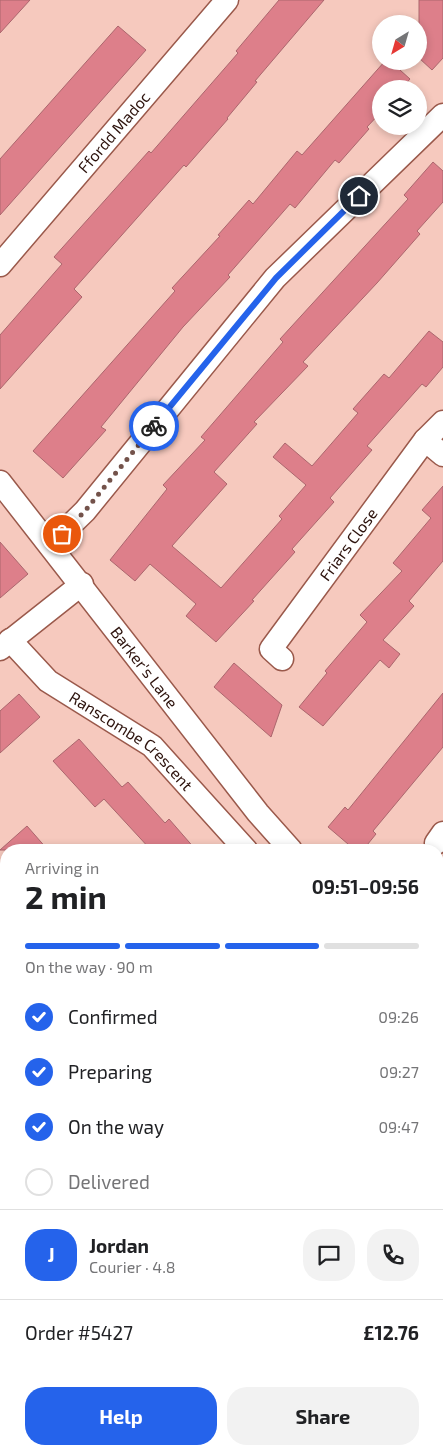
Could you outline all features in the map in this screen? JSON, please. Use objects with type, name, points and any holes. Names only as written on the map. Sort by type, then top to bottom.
[{"type":"street","name":"Ffordd Madoc","points":[[0,265],[227,0]]},
{"type":"street","points":[[50,545],[85,511],[276,278],[443,115]]},
{"type":"street","name":"Friars Close","points":[[270,648],[425,440],[443,422]]},
{"type":"street","points":[[425,440],[443,455]]},
{"type":"street","name":"Barker's Lane","points":[[0,482],[82,584],[258,813],[286,844]]},
{"type":"street","points":[[5,644],[82,584]]},
{"type":"street","name":"Ranscombe Crescent","points":[[5,644],[48,681],[152,746],[241,844]]},
{"type":"building","points":[[0,0],[30,0],[0,33]]},
{"type":"building","points":[[279,0],[324,0],[255,81],[257,82],[228,119],[186,167],[184,165],[74,289],[82,297],[0,389],[0,335],[62,264],[54,257],[149,151],[151,153],[238,53],[236,51]]},
{"type":"building","points":[[419,0],[443,0],[443,58],[432,70],[428,66],[428,15],[419,15]]},
{"type":"building","points":[[118,26],[146,50],[0,215],[0,159]]},
{"type":"building","points":[[377,70],[400,70],[410,79],[372,80],[372,122],[367,127],[369,129],[339,163],[335,160],[295,208],[290,204],[228,275],[230,277],[183,327],[101,427],[106,430],[63,478],[33,451],[175,291],[172,288],[220,236],[218,235],[249,200],[253,204],[297,151],[302,155]]},
{"type":"building","points":[[433,162],[443,171],[443,202],[417,231],[420,234],[303,362],[308,366],[254,422],[257,424],[214,472],[227,484],[172,546],[221,588],[282,519],[279,516],[306,485],[273,457],[285,443],[312,466],[358,413],[353,409],[384,374],[389,378],[429,331],[443,342],[443,367],[426,387],[422,384],[367,446],[372,450],[330,498],[334,502],[292,549],[295,552],[252,600],[254,601],[216,642],[186,616],[196,604],[150,564],[135,581],[110,560],[167,489],[163,485],[205,440],[201,437],[283,342],[280,339],[408,199],[404,195]]},
{"type":"building","points":[[443,486],[443,561],[409,601],[414,606],[383,640],[400,654],[389,668],[380,660],[323,726],[299,707],[327,673],[325,671],[367,622],[360,615],[402,571],[393,563],[431,518],[422,510]]},
{"type":"building","points":[[0,542],[28,574],[0,598]]},
{"type":"building","points":[[234,663],[282,705],[271,737],[214,687]]},
{"type":"building","points":[[443,693],[443,747],[373,831],[376,834],[368,844],[348,844],[328,827],[345,807],[348,810]]},
{"type":"building","points":[[19,694],[40,717],[0,753],[0,711]]},
{"type":"building","points":[[79,739],[122,787],[128,782],[165,823],[169,819],[191,844],[145,844],[104,799],[95,807],[53,761]]},
{"type":"building","points":[[27,826],[43,844],[7,844]]},
{"type":"way so far","points":[[62,534],[85,511],[154,426]]},
{"type":"route","points":[[154,426],[276,278],[359,196]]}]
